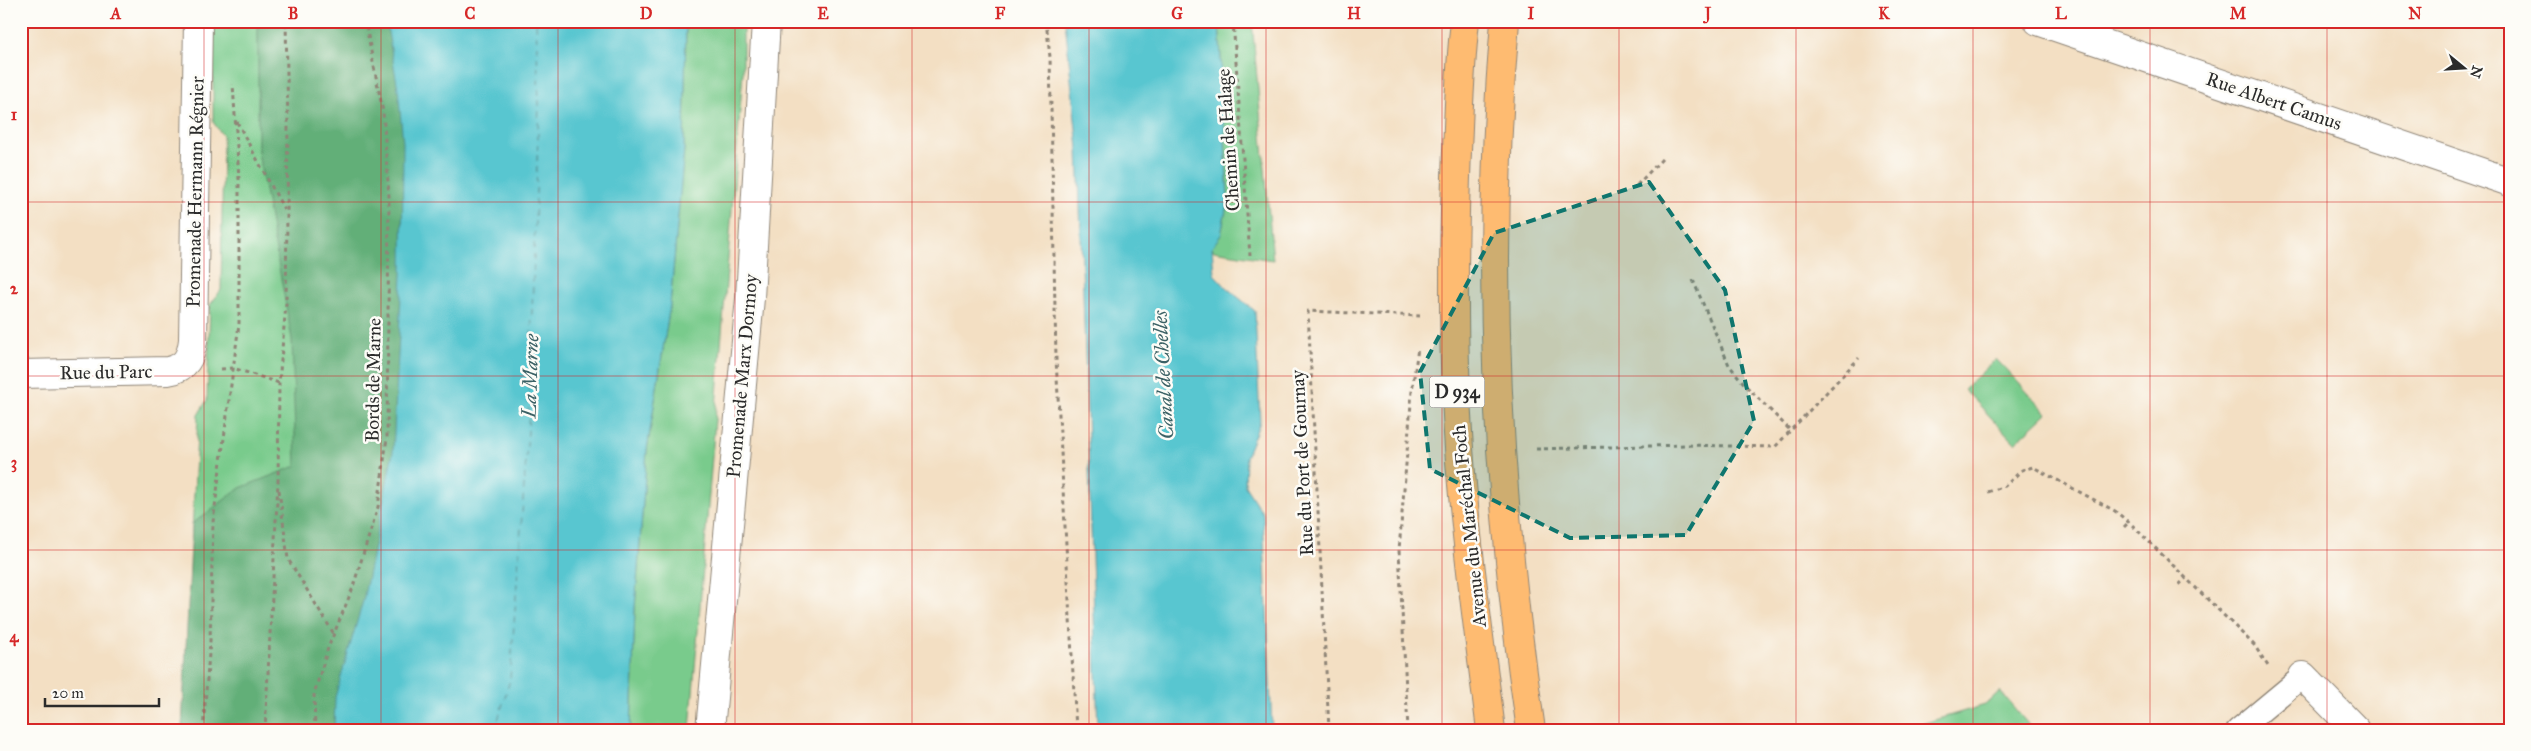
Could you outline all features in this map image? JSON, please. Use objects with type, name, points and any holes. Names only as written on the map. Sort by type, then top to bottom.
[{"type":"main road","name":"Avenue du Maréchal Foch","points":[[1465,21],[1456,192],[1454,291],[1459,447],[1470,561],[1492,730]]},
{"type":"main road","name":"Avenue du Maréchal Foch","points":[[1506,21],[1500,86],[1496,319],[1498,413],[1510,563],[1531,730]]},
{"type":"street","name":"Promenade Hermann Régnier","points":[[187,362],[192,352],[193,340],[198,21]]},
{"type":"street","name":"Promenade Marx Dormoy","points":[[710,730],[750,298],[766,21]]},
{"type":"street","name":"Rue Albert Camus","points":[[2038,21],[2510,182]]},
{"type":"street","name":"Rue du Parc","points":[[21,374],[168,371],[179,369],[187,362]]},
{"type":"street","points":[[2294,684],[2356,730]]},
{"type":"lane","points":[[2238,730],[2294,684]]},
{"type":"path","points":[[265,730],[278,482],[279,383],[286,304],[286,21]]},
{"type":"path","name":"Bords de Marne","points":[[315,730],[314,694],[334,634],[352,590],[378,507],[387,436],[388,197],[383,112],[365,21]]},
{"type":"path","points":[[1046,21],[1050,57],[1056,359],[1076,730]]},
{"type":"path","name":"Chemin de Halage","points":[[1233,21],[1250,256]]},
{"type":"path","points":[[203,730],[210,640],[213,522],[239,324],[239,179],[233,82]]},
{"type":"path","points":[[236,119],[287,216]]},
{"type":"path","points":[[1637,184],[1662,159]]},
{"type":"path","points":[[1693,280],[1730,365],[1746,386],[1790,430]]},
{"type":"path","name":"Rue du Port de Gournay","points":[[1330,730],[1308,311],[1424,316]]},
{"type":"path","points":[[1535,449],[1686,445],[1775,447],[1859,358]]},
{"type":"path","points":[[233,368],[279,383]]},
{"type":"path","points":[[1408,730],[1398,550],[1412,391]]},
{"type":"path","points":[[1988,492],[2005,486],[2022,470],[2033,466],[2115,511],[2129,522],[2294,684]]},
{"type":"path","points":[[278,482],[288,559],[334,634]]},
{"type":"path","points":[[2124,527],[2129,522]]},
{"type":"path","points":[[2179,585],[2186,578]]},
{"type":"highlighted area","points":[[1649,182],[1725,290],[1754,421],[1686,535],[1570,538],[1430,469],[1420,372],[1494,233]]},
{"type":"green space","points":[[213,21],[386,21],[402,275],[182,730],[198,415],[207,400],[210,305],[221,290],[223,136],[213,122]]},
{"type":"green space","points":[[258,21],[423,21],[383,730],[182,730],[192,524],[240,488],[296,466],[292,339],[258,152]]},
{"type":"green space","points":[[686,21],[743,21],[743,73],[690,730],[631,730],[635,608],[647,450],[670,305],[684,149]]},
{"type":"green space","points":[[1219,21],[1252,21],[1273,260],[1213,251],[1212,246],[1221,235],[1228,199]]},
{"type":"green space","points":[[1996,359],[2047,413],[2015,443],[1964,389]]},
{"type":"green space","points":[[2000,691],[2033,730],[1901,730],[1985,705]]},
{"type":"water","name":"La Marne","points":[[386,21],[686,21],[684,149],[670,305],[647,450],[635,608],[631,730],[334,730],[335,697],[363,601],[393,452],[402,275],[403,143],[398,89]]},
{"type":"water","name":"Canal de Chelles","points":[[1065,21],[1219,21],[1228,199],[1221,235],[1212,247],[1214,274],[1227,288],[1255,311],[1260,422],[1246,457],[1245,486],[1263,514],[1272,730],[1098,730],[1078,149]]},
{"type":"ferry route","points":[[495,730],[510,680],[528,431],[539,104],[536,21]]}]
